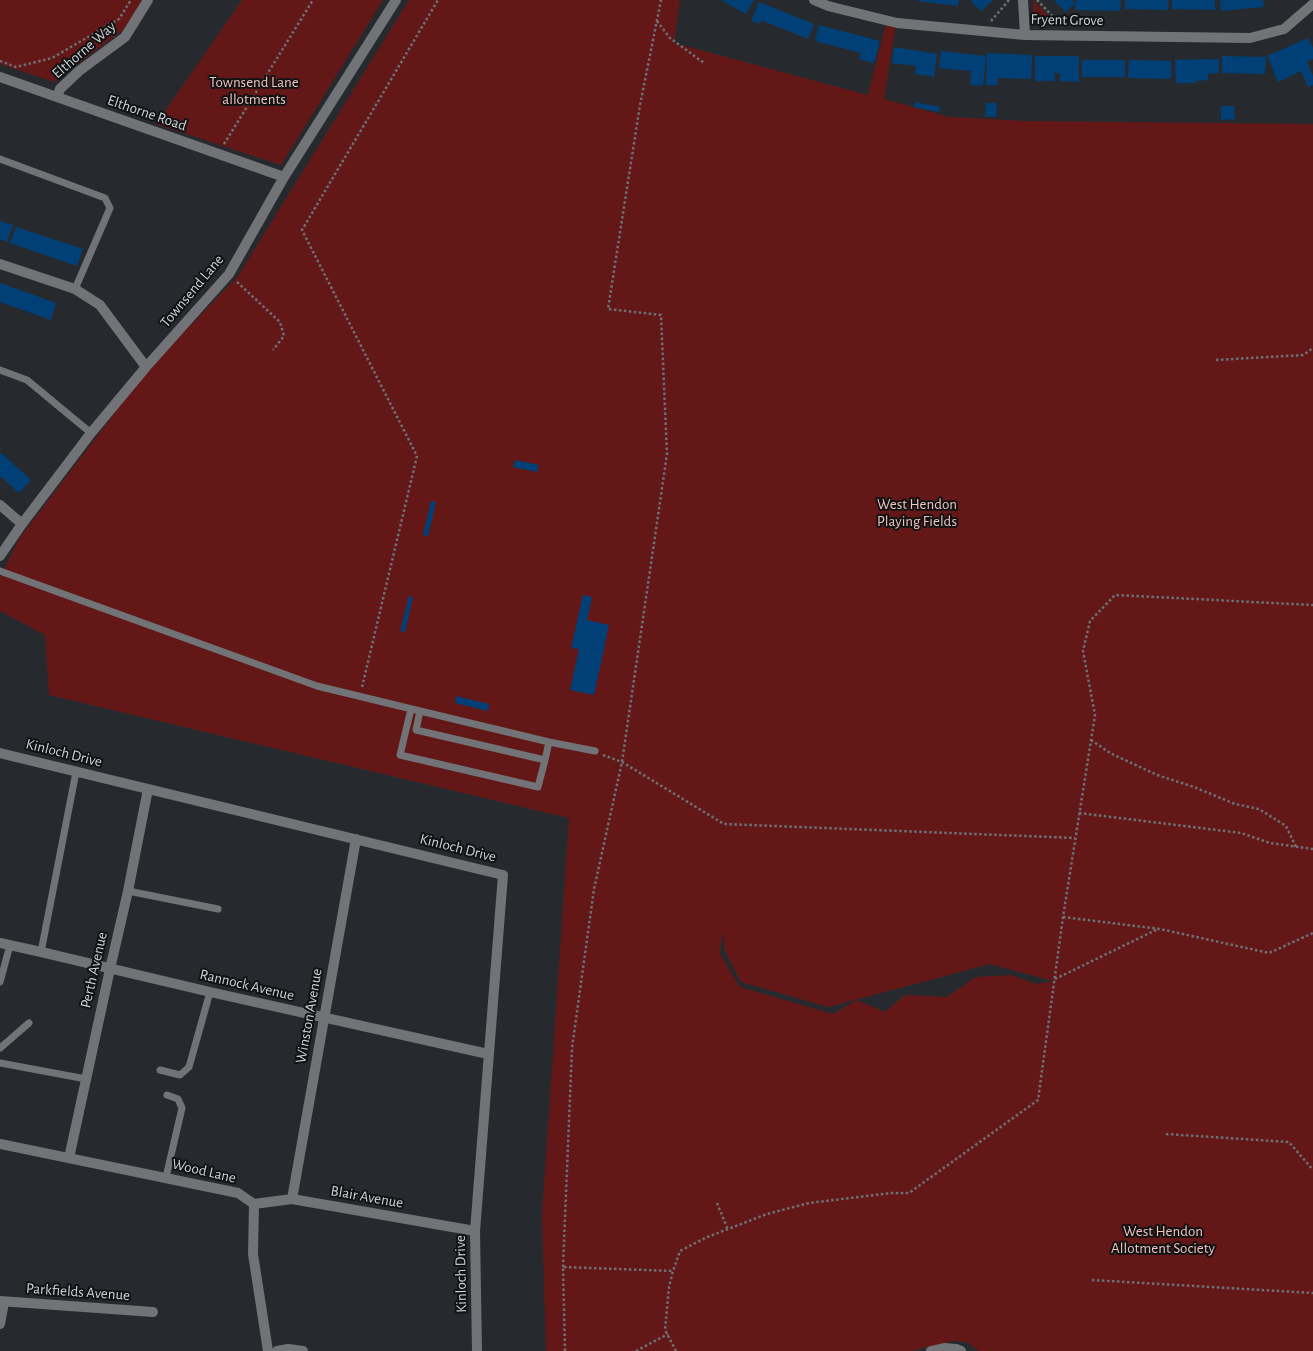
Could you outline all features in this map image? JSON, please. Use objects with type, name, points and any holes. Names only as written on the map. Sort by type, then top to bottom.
[{"type":"street","name":"Elthorne Way","points":[[57,97],[60,89],[79,71],[125,37],[148,0]]},
{"type":"street","name":"Townsend Lane","points":[[0,556],[91,434],[146,367],[229,274],[284,177],[396,0]]},
{"type":"street","name":"Fryent Grove","points":[[814,0],[828,6],[897,23],[1025,35],[1250,38],[1284,29],[1313,4]]},
{"type":"street","points":[[1022,0],[1025,35]]},
{"type":"street","name":"Elthorne Road","points":[[0,77],[284,177]]},
{"type":"street","points":[[0,264],[75,289],[100,305],[146,367]]},
{"type":"street","points":[[0,505],[22,524]]},
{"type":"street","name":"Kinloch Drive","points":[[0,753],[502,875],[475,1231],[477,1351]]},
{"type":"street","name":"Perth Avenue","points":[[69,1158],[128,891],[148,790]]},
{"type":"street","name":"Winston Avenue","points":[[292,1199],[356,839]]},
{"type":"street","name":"Rannock Avenue","points":[[5,944],[488,1054]]},
{"type":"street","name":"Wood Lane","points":[[0,1144],[238,1193],[254,1204]]},
{"type":"street","name":"Blair Avenue","points":[[254,1204],[292,1199],[475,1231]]},
{"type":"street","points":[[254,1204],[253,1254],[268,1351]]},
{"type":"street","points":[[0,1324],[2,1301]]},
{"type":"street","name":"Parkfields Avenue","points":[[2,1301],[153,1312]]},
{"type":"street","points":[[931,1351],[944,1348],[961,1351]]},
{"type":"street","points":[[276,1351],[288,1349],[303,1351]]},
{"type":"lane","points":[[0,159],[105,198],[110,208],[75,289]]},
{"type":"lane","points":[[0,370],[27,380],[91,434]]},
{"type":"lane","points":[[0,571],[317,686],[595,752]]},
{"type":"lane","points":[[411,709],[400,755],[538,787],[549,742]]},
{"type":"lane","points":[[420,711],[416,730],[545,760]]},
{"type":"lane","points":[[41,952],[76,772]]},
{"type":"lane","points":[[128,891],[218,910]]},
{"type":"lane","points":[[0,982],[5,944]]},
{"type":"lane","points":[[160,1070],[180,1075],[189,1067],[210,992]]},
{"type":"lane","points":[[0,1048],[29,1023]]},
{"type":"lane","points":[[0,1063],[86,1079]]},
{"type":"lane","points":[[166,1177],[182,1108],[178,1099],[167,1095]]},
{"type":"path","points":[[0,61],[16,67],[52,58],[119,19],[131,0]]},
{"type":"path","points":[[218,154],[313,0]]},
{"type":"path","points":[[360,696],[417,456],[302,230],[438,0]]},
{"type":"path","points":[[565,1351],[563,1266],[572,1048],[594,889],[622,762],[667,454],[661,316],[608,309],[640,105],[662,0]]},
{"type":"path","points":[[987,31],[989,22],[1009,0]]},
{"type":"path","points":[[1037,0],[1059,23],[1061,35]]},
{"type":"path","points":[[657,21],[670,38],[704,64]]},
{"type":"path","points":[[229,274],[280,322],[284,336],[273,350]]},
{"type":"path","points":[[1216,360],[1303,355],[1313,348]]},
{"type":"path","points":[[676,1351],[665,1330],[669,1287],[680,1251],[705,1238],[767,1214],[809,1203],[891,1193],[909,1193],[1038,1100],[1063,917],[1096,715],[1083,651],[1090,621],[1115,595],[1313,605]]},
{"type":"path","points":[[1091,740],[1110,753],[1157,775],[1194,786],[1235,804],[1259,809],[1286,826],[1296,847]]},
{"type":"path","points":[[595,752],[622,762],[724,824],[1075,838]]},
{"type":"path","points":[[1079,813],[1241,833],[1270,843],[1313,849]]},
{"type":"path","points":[[1063,917],[1160,929],[1269,953],[1313,933]]},
{"type":"path","points":[[1054,980],[1160,929]]},
{"type":"path","points":[[1166,1134],[1289,1142],[1313,1170]]},
{"type":"path","points":[[717,1203],[728,1230]]},
{"type":"path","points":[[563,1266],[673,1271]]},
{"type":"path","points":[[1092,1280],[1313,1293]]},
{"type":"path","points":[[636,1351],[668,1334]]},
{"type":"green space","points":[[0,0],[142,0],[124,29],[54,82],[0,64]]},
{"type":"green space","name":"Townsend Lane allotments","points":[[242,0],[383,0],[281,165],[156,124]]},
{"type":"green space","name":"West Hendon Playing Fields","points":[[409,0],[680,0],[674,43],[868,95],[887,20],[896,23],[884,99],[949,117],[1025,121],[1313,124],[1313,1351],[979,1351],[966,1342],[953,1341],[911,1351],[546,1351],[542,1216],[569,818],[49,695],[45,635],[0,611],[0,578],[19,539],[145,373],[238,276]],"holes":[[[722,930],[725,951],[741,982],[828,1007],[990,964],[1053,981],[1036,984],[1011,975],[976,977],[947,997],[905,995],[885,1012],[857,1000],[833,1014],[740,987],[720,954]]]},
{"type":"green space","points":[[1033,0],[1055,22],[1044,23],[1037,19],[1033,12]]},
{"type":"building","points":[[721,0],[754,0],[746,14]]},
{"type":"building","points":[[918,0],[959,0],[958,6]]},
{"type":"building","points":[[972,0],[993,0],[981,11]]},
{"type":"building","points":[[1054,0],[1072,0],[1075,3],[1066,12]]},
{"type":"building","points":[[1076,0],[1121,0],[1120,11],[1075,10]]},
{"type":"building","points":[[1125,0],[1169,0],[1168,10],[1125,9]]},
{"type":"building","points":[[1172,0],[1215,0],[1215,10],[1172,9]]},
{"type":"building","points":[[1220,0],[1263,0],[1264,7],[1221,11]]},
{"type":"building","points":[[759,2],[814,24],[808,39],[761,20],[760,24],[751,21]]},
{"type":"building","points":[[819,25],[880,41],[874,63],[859,59],[861,53],[815,41]]},
{"type":"building","points":[[1308,38],[1313,48],[1313,59],[1307,62],[1313,76],[1313,85],[1308,87],[1301,71],[1278,82],[1267,56]]},
{"type":"building","points":[[894,47],[937,54],[934,77],[915,74],[916,66],[892,63]]},
{"type":"building","points":[[941,51],[986,56],[983,86],[970,85],[971,71],[939,68]]},
{"type":"building","points":[[987,53],[1032,55],[1031,79],[998,78],[998,85],[986,85]]},
{"type":"building","points":[[1035,56],[1079,56],[1079,82],[1060,81],[1060,73],[1055,73],[1055,81],[1035,81]]},
{"type":"building","points":[[1222,56],[1266,57],[1265,74],[1222,73]]},
{"type":"building","points":[[1219,59],[1219,73],[1208,74],[1208,80],[1196,81],[1196,83],[1176,83],[1175,60]]},
{"type":"building","points":[[1082,60],[1125,60],[1125,77],[1082,77]]},
{"type":"building","points":[[1129,60],[1171,61],[1171,79],[1128,78]]},
{"type":"building","points":[[915,102],[940,107],[939,112],[914,107]]},
{"type":"building","points":[[986,103],[997,103],[996,117],[985,116]]},
{"type":"building","points":[[1221,106],[1234,106],[1235,119],[1221,120]]},
{"type":"building","points":[[0,221],[13,225],[7,242],[0,239]]},
{"type":"building","points":[[16,227],[83,249],[77,266],[10,243]]},
{"type":"building","points":[[0,283],[56,303],[51,320],[0,302]]},
{"type":"building","points":[[0,452],[31,480],[19,493],[0,476]]},
{"type":"building","points":[[515,460],[539,465],[537,472],[513,467]]},
{"type":"building","points":[[431,501],[436,502],[428,536],[423,535]]},
{"type":"building","points":[[583,595],[592,597],[587,620],[609,625],[594,695],[570,690],[579,649],[571,648]]},
{"type":"building","points":[[409,596],[413,597],[405,632],[400,631]]},
{"type":"building","points":[[456,696],[489,704],[488,711],[455,703]]},
{"type":"park label","name":"West Hendon Allotment Society","points":[[1163,1240]]}]
